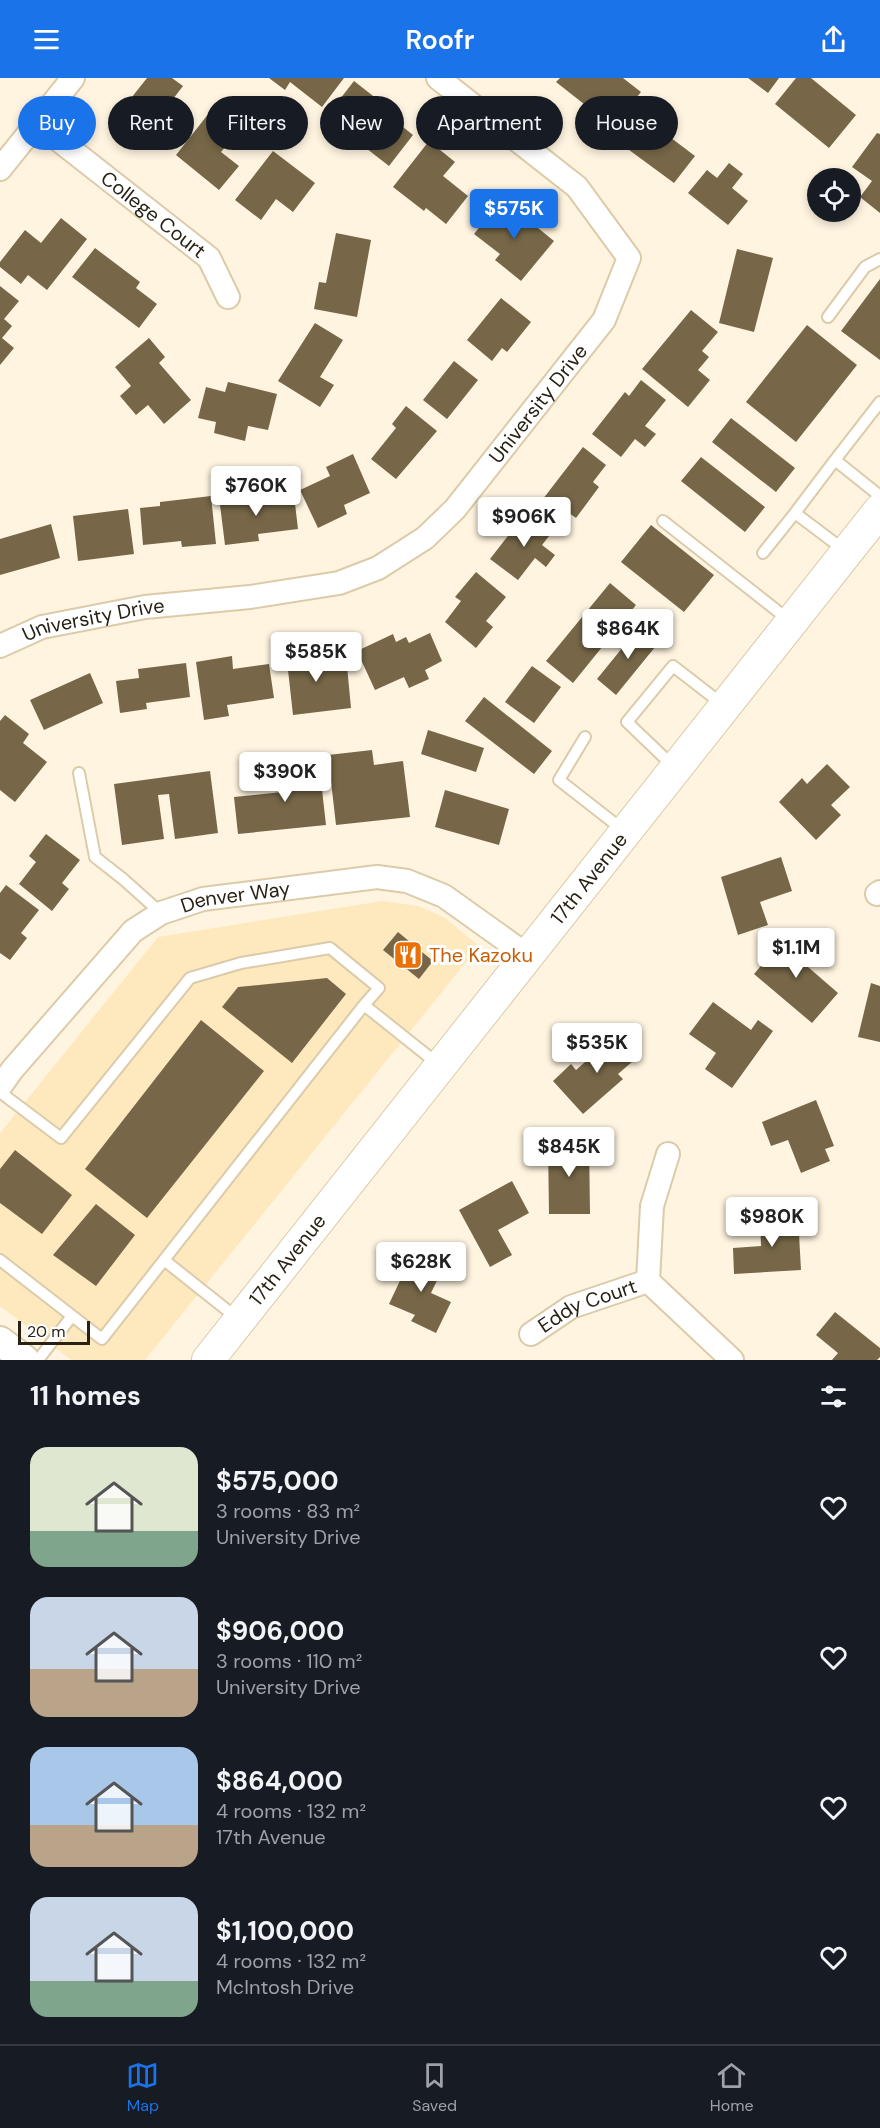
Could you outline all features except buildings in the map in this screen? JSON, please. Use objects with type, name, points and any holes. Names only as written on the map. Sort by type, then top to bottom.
[{"type":"main road","name":"17th Avenue","points":[[208,1360],[880,510]]},
{"type":"street","points":[[59,96],[73,78]]},
{"type":"street","name":"University Drive","points":[[0,646],[42,627],[145,607],[250,597],[339,584],[378,568],[425,538],[455,509],[604,320],[629,258],[577,187],[438,78]]},
{"type":"street","points":[[0,169],[18,147]]},
{"type":"street","name":"College Court","points":[[71,150],[209,258],[228,297]]},
{"type":"street","name":"Denver Way","points":[[0,1087],[12,1070],[133,931],[161,913],[202,899],[377,877],[407,880],[444,896],[528,956]]},
{"type":"street","name":"Eddy Court","points":[[668,1154],[652,1206],[648,1281],[732,1360]]},
{"type":"street","name":"Eddy Court","points":[[531,1334],[571,1307],[648,1281]]},
{"type":"street","points":[[0,1341],[25,1360]]},
{"type":"lane","points":[[828,317],[865,267],[880,259]]},
{"type":"lane","points":[[763,553],[880,402]]},
{"type":"lane","points":[[835,460],[880,496]]},
{"type":"lane","points":[[795,513],[846,552]]},
{"type":"lane","points":[[663,521],[792,622]]},
{"type":"lane","points":[[676,768],[627,722],[672,666],[724,706]]},
{"type":"lane","points":[[585,738],[559,780],[626,832]]},
{"type":"lane","points":[[79,773],[95,857],[161,913]]},
{"type":"lane","points":[[0,1092],[61,1138],[190,978],[241,963],[330,948],[379,988],[102,1339],[0,1260]]},
{"type":"lane","points":[[364,1005],[441,1066]]},
{"type":"lane","points":[[164,1260],[239,1320]]},
{"type":"lane","points":[[38,1360],[72,1316]]},
{"type":"shaded area","points":[[382,901],[418,906],[444,917],[479,946],[145,1360],[71,1360],[0,1306],[0,1133],[158,937]]},
{"type":"place","name":"The Kazoku","points":[[408,955]]}]
